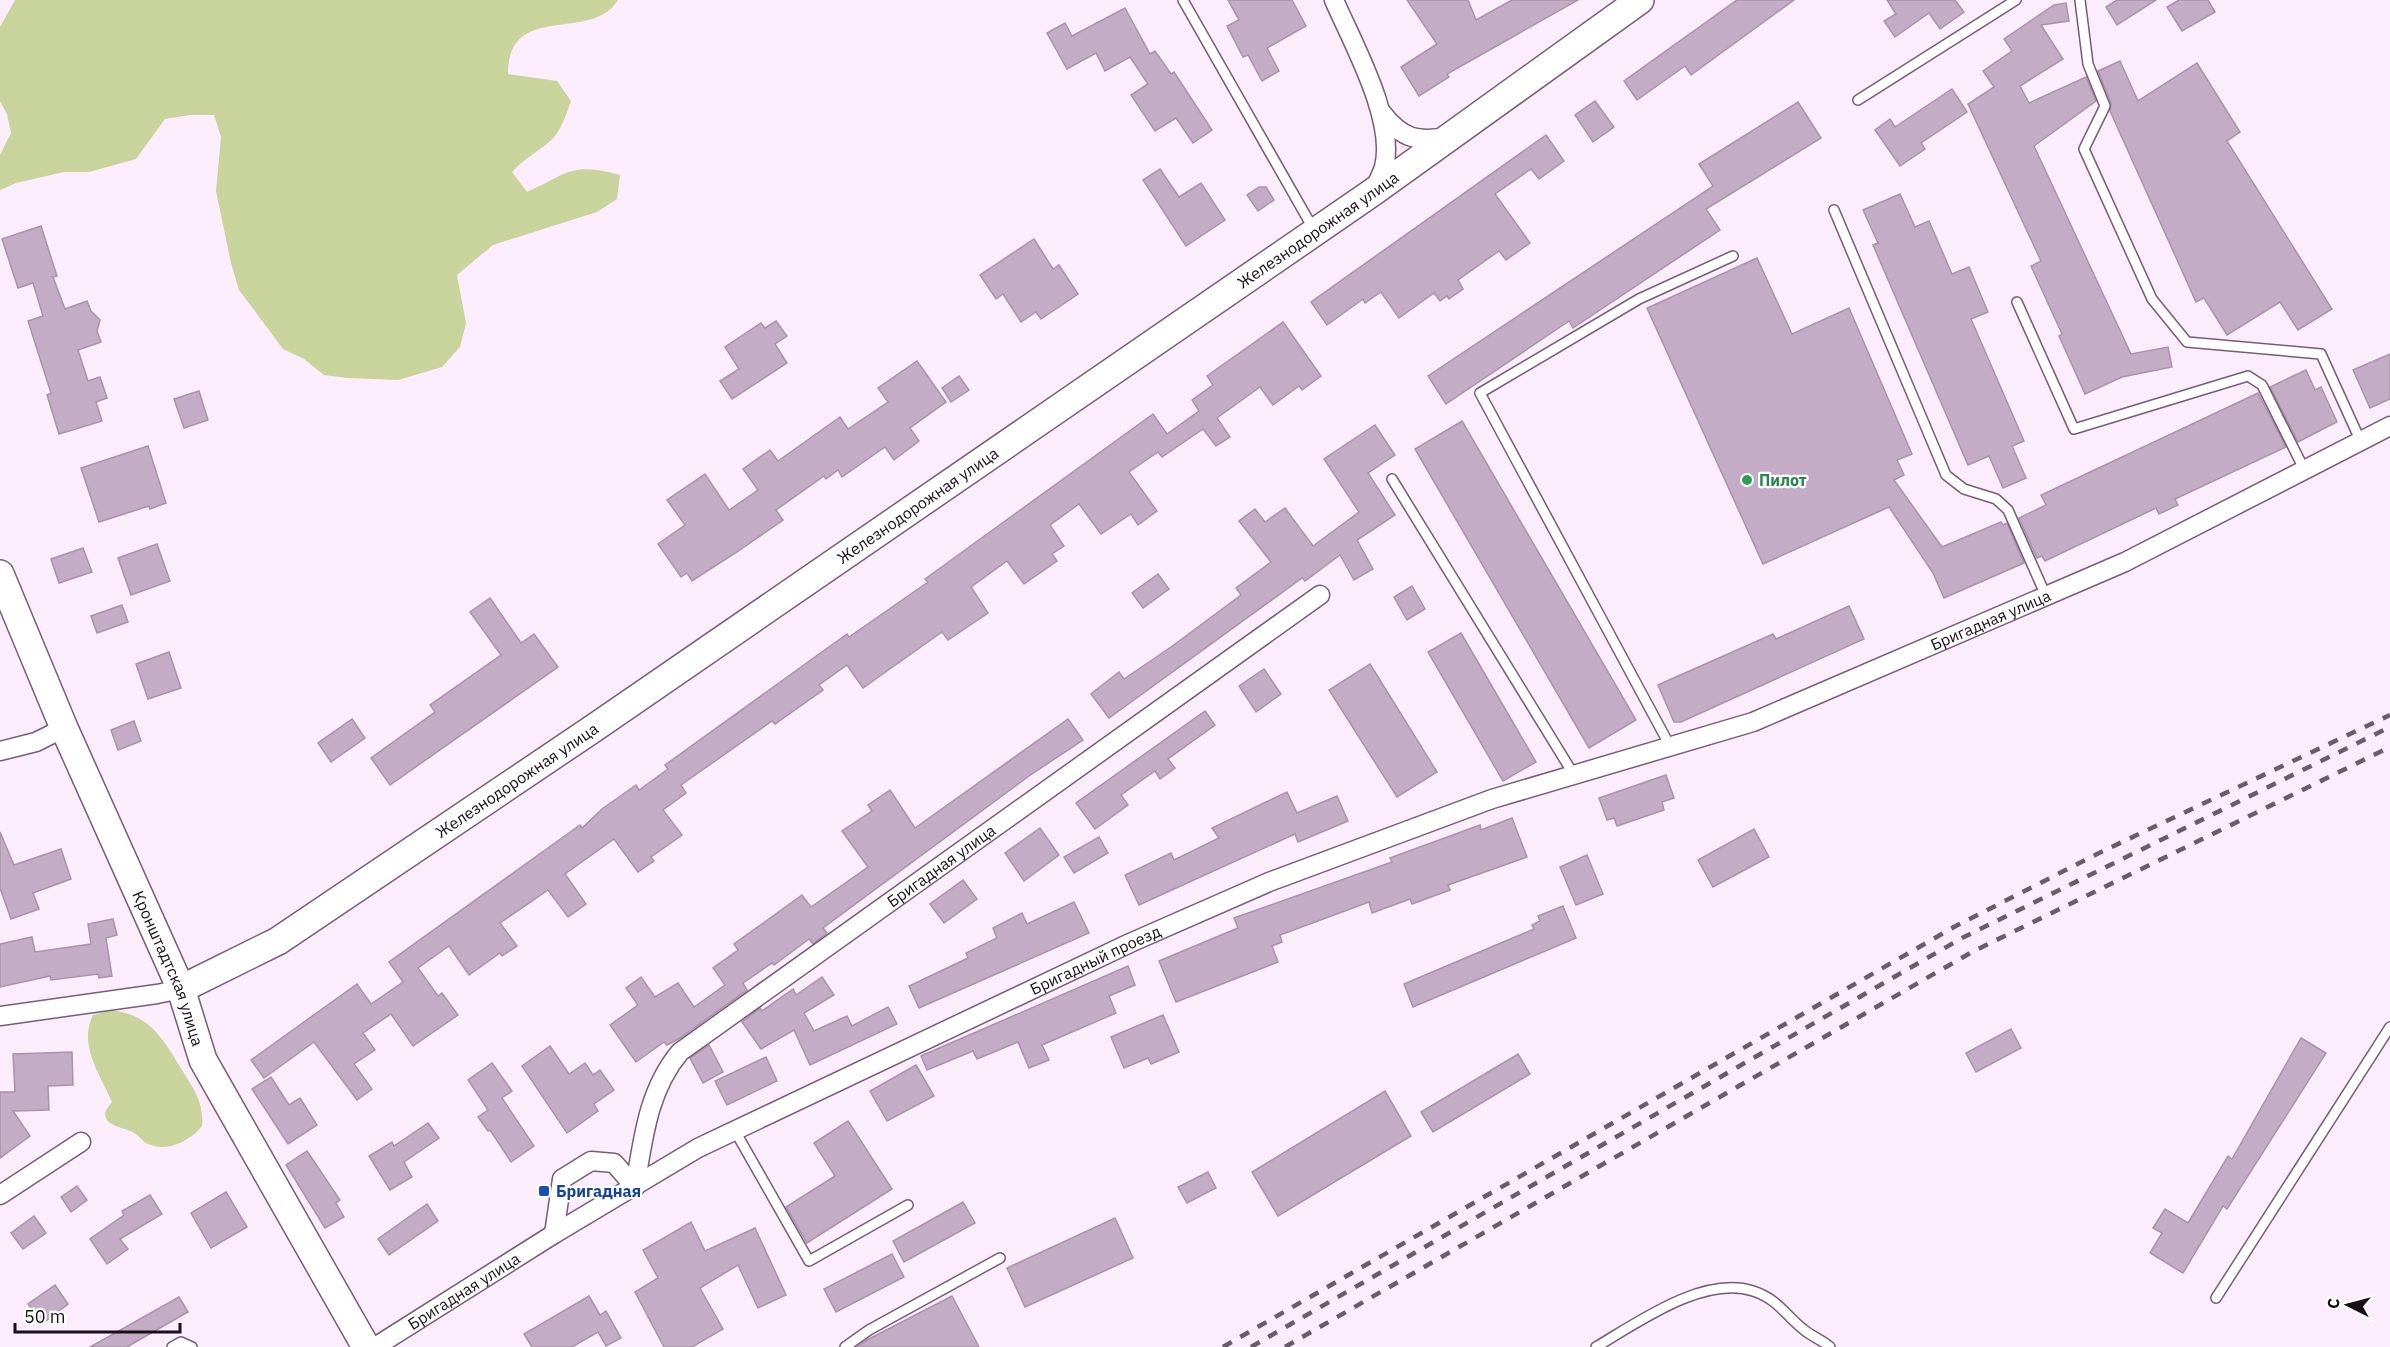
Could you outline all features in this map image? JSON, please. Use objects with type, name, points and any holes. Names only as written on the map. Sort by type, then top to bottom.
[{"type":"street","points":[[1334,0],[1382,113],[1394,128],[1408,137],[1431,140],[1451,137]]},
{"type":"street","name":"Железнодорожная улица","points":[[181,989],[278,941],[594,728],[1373,192],[1640,0]]},
{"type":"street","points":[[1373,192],[1384,167],[1386,148],[1382,113]]},
{"type":"street","name":"Бригадная улица","points":[[1574,775],[1753,722],[2125,562],[2390,426]]},
{"type":"street","name":"Кронштадтская улица","points":[[0,574],[64,728],[181,989],[203,1060],[366,1347]]},
{"type":"street","name":"Бригадная улица","points":[[375,1347],[554,1234],[635,1187],[645,1123],[664,1071],[680,1052],[1320,595]]},
{"type":"street","points":[[0,751],[36,742],[64,728]]},
{"type":"street","name":"Бригадный проезд","points":[[635,1187],[698,1148],[1130,943],[1269,882],[1492,799],[1574,775]]},
{"type":"street","points":[[0,1016],[181,989]]},
{"type":"street","points":[[0,1195],[81,1142]]},
{"type":"street","points":[[554,1234],[562,1179],[591,1161],[614,1163],[635,1187]]},
{"type":"lane","points":[[1183,0],[1315,232]]},
{"type":"lane","points":[[1858,100],[2016,0]]},
{"type":"lane","points":[[2080,0],[2088,64],[2105,106],[2085,149],[2152,299],[2187,342],[2321,354],[2361,442]]},
{"type":"lane","points":[[1834,210],[1946,475],[1964,489],[1996,499],[2008,510],[2046,596]]},
{"type":"lane","points":[[1671,746],[1480,393],[1640,299],[1733,256]]},
{"type":"lane","points":[[2017,302],[2074,429],[2248,376],[2262,385],[2305,471]]},
{"type":"lane","points":[[1392,479],[1574,775]]},
{"type":"lane","points":[[2216,1298],[2390,1027]]},
{"type":"lane","points":[[735,1131],[809,1261],[908,1205]]},
{"type":"lane","points":[[845,1347],[869,1330],[1000,1258]]},
{"type":"lane","points":[[1596,1347],[1667,1305],[1716,1288],[1752,1290],[1778,1303],[1802,1329],[1830,1347]]},
{"type":"lane","points":[[172,1347],[181,1342],[192,1347]]},
{"type":"green space","points":[[15,0],[618,0],[606,13],[589,20],[536,30],[521,37],[512,51],[508,74],[557,81],[571,101],[557,134],[512,172],[527,192],[570,172],[603,171],[620,175],[617,199],[597,212],[493,245],[457,275],[466,323],[460,347],[442,367],[398,380],[324,375],[304,359],[283,349],[239,290],[216,191],[221,137],[214,115],[190,115],[165,119],[136,159],[89,172],[64,172],[16,183],[0,190],[0,155],[11,133],[7,114],[0,101],[0,27]]},
{"type":"green space","points":[[111,1010],[125,1012],[136,1017],[154,1030],[169,1049],[200,1103],[202,1126],[192,1136],[178,1144],[163,1147],[146,1143],[133,1132],[113,1125],[105,1116],[112,1102],[92,1059],[88,1037],[93,1015]]},
{"type":"building","points":[[1228,0],[1292,0],[1306,26],[1267,48],[1279,71],[1262,81],[1248,55],[1243,57],[1227,26],[1239,20]]},
{"type":"building","points":[[1407,0],[1468,0],[1476,20],[1512,0],[1578,0],[1447,74],[1449,77],[1419,96],[1401,67],[1437,44]]},
{"type":"building","points":[[1737,0],[1794,0],[1691,75],[1685,66],[1637,100],[1624,81]]},
{"type":"building","points":[[1887,0],[1955,0],[1964,12],[1940,29],[1929,13],[1895,37],[1884,21],[1896,14]]},
{"type":"building","points":[[2117,0],[2156,0],[2117,25],[2106,7]]},
{"type":"building","points":[[2179,0],[2208,0],[2215,12],[2182,31],[2167,7]]},
{"type":"building","points":[[2066,3],[2069,21],[2041,25],[2063,59],[2020,86],[2029,103],[2086,77],[2096,101],[2034,146],[2131,354],[2168,347],[2172,367],[2122,377],[2085,394],[2059,336],[2062,334],[2031,266],[2041,261],[1968,104],[1994,87],[1983,71],[2012,51],[2004,39],[2054,5]]},
{"type":"building","points":[[1125,8],[1150,54],[1155,51],[1171,74],[1174,72],[1212,130],[1193,143],[1176,118],[1155,131],[1131,95],[1148,84],[1130,57],[1105,71],[1096,53],[1067,69],[1047,33],[1065,23],[1072,36]]},
{"type":"building","points":[[2120,61],[2138,101],[2197,63],[2240,132],[2227,141],[2332,309],[2298,330],[2280,302],[2227,335],[2204,298],[2196,302],[2110,111],[2111,103],[2098,71]]},
{"type":"building","points":[[1952,89],[1967,112],[1921,143],[1925,149],[1900,166],[1875,130],[1890,119],[1895,127]]},
{"type":"building","points":[[1595,101],[1614,127],[1593,142],[1575,115]]},
{"type":"building","points":[[1798,102],[1821,138],[1706,209],[1720,230],[1573,328],[1569,321],[1446,404],[1428,376],[1713,186],[1699,164]]},
{"type":"building","points":[[1546,135],[1564,161],[1539,179],[1531,169],[1495,194],[1530,243],[1506,260],[1499,251],[1458,280],[1463,289],[1449,299],[1447,296],[1440,301],[1434,293],[1399,318],[1381,292],[1365,303],[1363,299],[1327,325],[1311,302]]},
{"type":"building","points":[[1160,169],[1179,197],[1201,183],[1225,220],[1186,246],[1143,180]]},
{"type":"building","points":[[1259,187],[1266,187],[1274,200],[1258,211],[1247,195]]},
{"type":"building","points":[[1900,194],[1915,227],[1929,221],[1952,274],[1969,267],[1988,312],[1971,319],[2024,441],[2012,446],[2026,478],[2003,488],[1989,456],[1968,465],[1873,245],[1878,243],[1863,210]]},
{"type":"building","points":[[41,226],[57,276],[53,277],[65,309],[87,301],[91,311],[100,320],[97,331],[101,342],[78,350],[88,381],[100,377],[107,398],[96,402],[102,421],[59,434],[47,395],[51,393],[28,321],[43,316],[33,283],[18,288],[2,239]]},
{"type":"building","points":[[1034,239],[1053,269],[1059,265],[1078,294],[1041,319],[1036,312],[1021,322],[1003,294],[996,299],[980,275]]},
{"type":"building","points":[[1757,258],[1792,334],[1849,308],[1912,454],[1897,460],[1904,475],[1894,480],[1942,547],[2001,522],[2003,525],[2007,523],[2024,563],[1944,598],[1933,573],[1889,507],[1763,564],[1647,308]]},
{"type":"building","points":[[776,321],[787,336],[775,344],[787,363],[732,399],[720,381],[739,369],[725,347],[761,323],[765,328]]},
{"type":"building","points":[[1283,322],[1321,376],[1302,390],[1299,386],[1273,405],[1260,387],[1217,418],[1230,437],[1216,446],[1203,429],[1162,457],[1158,452],[1129,472],[1157,511],[1138,525],[1131,514],[1101,534],[1079,504],[1050,525],[1064,546],[1052,554],[1057,561],[1024,584],[1007,561],[971,587],[988,613],[948,640],[942,632],[863,688],[847,665],[819,685],[823,690],[775,724],[772,721],[681,785],[686,793],[663,810],[682,835],[651,857],[654,861],[638,872],[614,839],[565,874],[586,904],[568,917],[548,890],[500,923],[517,946],[502,956],[500,953],[469,975],[449,946],[418,968],[438,996],[442,993],[458,1015],[413,1046],[391,1014],[363,1033],[375,1050],[354,1064],[372,1089],[357,1100],[314,1042],[264,1078],[251,1060],[357,984],[371,1004],[403,982],[389,962],[580,825],[582,828],[602,809],[636,785],[639,790],[668,769],[665,765],[847,634],[849,637],[928,582],[925,579],[1153,414],[1167,434],[1199,411],[1192,400],[1213,385],[1207,376]]},
{"type":"building","points":[[2390,354],[2390,399],[2370,408],[2353,370]]},
{"type":"building","points":[[917,361],[946,402],[910,428],[919,441],[894,460],[885,447],[842,477],[838,470],[826,479],[824,476],[776,510],[783,520],[692,581],[687,573],[681,577],[658,544],[685,525],[667,500],[705,474],[729,510],[758,490],[743,469],[770,450],[778,461],[840,417],[848,429],[888,402],[878,388]]},
{"type":"building","points":[[2306,370],[2315,390],[2321,387],[2337,422],[2298,442],[2270,387]]},
{"type":"building","points":[[959,376],[969,390],[951,402],[942,388]]},
{"type":"building","points":[[199,391],[208,420],[184,428],[174,399]]},
{"type":"building","points":[[2258,393],[2286,447],[2175,499],[2178,505],[2159,514],[2156,508],[2045,561],[2042,556],[2037,558],[2019,518],[2046,505],[2041,495]]},
{"type":"building","points":[[1462,421],[1636,720],[1589,748],[1415,449]]},
{"type":"building","points":[[1375,425],[1395,455],[1368,473],[1395,515],[1357,540],[1373,569],[1354,580],[1340,555],[1305,581],[1302,578],[1109,718],[1091,694],[1119,672],[1124,679],[1171,647],[1241,595],[1236,588],[1271,562],[1239,521],[1255,509],[1265,522],[1285,508],[1313,546],[1359,512],[1324,459]]},
{"type":"building","points":[[148,446],[166,503],[99,522],[81,468]]},
{"type":"building","points":[[157,544],[170,581],[131,595],[118,558]]},
{"type":"building","points":[[83,548],[92,572],[59,583],[51,559]]},
{"type":"building","points":[[1158,574],[1169,589],[1143,608],[1132,593]]},
{"type":"building","points":[[1412,586],[1425,609],[1407,620],[1394,597]]},
{"type":"building","points":[[490,598],[521,643],[534,634],[558,667],[390,785],[371,758],[435,712],[430,705],[501,655],[470,612]]},
{"type":"building","points":[[122,605],[128,622],[97,633],[91,616]]},
{"type":"building","points":[[1849,606],[1864,639],[1681,722],[1674,722],[1658,685],[1773,634],[1776,639]]},
{"type":"building","points":[[1461,633],[1536,762],[1503,781],[1428,652]]},
{"type":"building","points":[[169,652],[181,688],[148,699],[136,664]]},
{"type":"building","points":[[1370,664],[1437,772],[1397,797],[1329,690]]},
{"type":"building","points":[[1264,669],[1281,694],[1256,712],[1239,686]]},
{"type":"building","points":[[1205,711],[1215,725],[1168,759],[1175,768],[1160,779],[1155,771],[1121,795],[1128,805],[1095,829],[1076,803]]},
{"type":"building","points":[[352,719],[365,738],[331,762],[318,743]]},
{"type":"building","points":[[1068,719],[1083,740],[1029,776],[823,928],[827,933],[813,944],[809,939],[774,965],[772,963],[743,983],[747,990],[680,1038],[667,1045],[664,1042],[636,1062],[610,1025],[638,1005],[626,988],[641,977],[655,997],[678,983],[694,1007],[725,985],[713,968],[738,950],[734,944],[802,895],[811,907],[868,867],[842,831],[872,811],[868,805],[890,790],[915,828]]},
{"type":"building","points":[[134,721],[141,741],[118,750],[111,730]]},
{"type":"building","points":[[1666,775],[1674,798],[1662,802],[1664,810],[1617,826],[1614,818],[1607,820],[1599,798]]},
{"type":"building","points":[[1287,792],[1297,813],[1337,796],[1348,821],[1298,842],[1295,834],[1139,905],[1125,875],[1171,853],[1174,860],[1219,838],[1212,828]]},
{"type":"building","points":[[1512,818],[1527,857],[1448,885],[1450,890],[1412,904],[1410,899],[1372,913],[1369,902],[1280,935],[1282,942],[1272,946],[1278,962],[1176,1002],[1159,961],[1238,928],[1234,918],[1392,862],[1390,858],[1480,825],[1481,830]]},
{"type":"building","points":[[1040,828],[1059,855],[1024,881],[1005,853]]},
{"type":"building","points":[[1754,829],[1769,857],[1713,887],[1698,860]]},
{"type":"building","points":[[0,832],[14,865],[61,849],[71,879],[33,893],[39,909],[11,919],[0,888]]},
{"type":"building","points":[[1099,837],[1108,853],[1074,873],[1064,857]]},
{"type":"building","points":[[1587,855],[1603,894],[1576,905],[1560,867]]},
{"type":"building","points":[[963,880],[977,899],[944,923],[930,904]]},
{"type":"building","points":[[1074,902],[1089,933],[919,1008],[909,986],[968,958],[966,953],[997,938],[993,928],[1022,913],[1027,924]]},
{"type":"building","points":[[1563,906],[1576,938],[1413,1007],[1404,984],[1534,929],[1532,925],[1540,921],[1538,916]]},
{"type":"building","points":[[113,919],[117,935],[106,938],[112,976],[99,978],[98,974],[51,980],[50,976],[0,987],[0,944],[32,937],[35,952],[91,944],[88,924]]},
{"type":"building","points":[[1128,966],[1135,985],[1109,996],[1116,1013],[1042,1045],[1049,1060],[1029,1068],[1018,1042],[977,1059],[973,1051],[927,1070],[921,1056]]},
{"type":"building","points":[[822,977],[834,995],[804,1013],[814,1031],[847,1016],[852,1026],[888,1007],[897,1024],[810,1065],[794,1030],[761,1049],[742,1022],[760,1008],[762,1011],[793,989],[796,995]]},
{"type":"building","points":[[1163,1015],[1179,1052],[1151,1064],[1148,1058],[1124,1068],[1111,1037]]},
{"type":"building","points":[[2011,1029],[2021,1048],[1976,1072],[1966,1053]]},
{"type":"building","points":[[2301,1038],[2326,1053],[2227,1209],[2223,1206],[2183,1273],[2150,1253],[2162,1233],[2153,1228],[2165,1209],[2188,1223],[2228,1156],[2232,1159]]},
{"type":"building","points":[[709,1045],[723,1072],[703,1083],[690,1058]]},
{"type":"building","points":[[550,1046],[569,1074],[585,1063],[593,1075],[600,1070],[614,1090],[594,1104],[598,1111],[567,1133],[522,1066]]},
{"type":"building","points":[[72,1052],[73,1085],[48,1086],[49,1110],[13,1111],[30,1136],[0,1158],[0,1092],[15,1092],[13,1054]]},
{"type":"building","points":[[1518,1054],[1530,1074],[1433,1132],[1421,1112]]},
{"type":"building","points":[[766,1057],[777,1081],[727,1105],[715,1081]]},
{"type":"building","points":[[492,1063],[512,1091],[502,1098],[534,1146],[511,1162],[490,1130],[488,1131],[478,1117],[488,1110],[468,1080]]},
{"type":"building","points":[[916,1065],[934,1096],[887,1121],[870,1091]]},
{"type":"building","points":[[271,1077],[289,1105],[300,1098],[317,1125],[288,1144],[252,1089]]},
{"type":"building","points":[[1385,1091],[1411,1136],[1278,1216],[1252,1172]]},
{"type":"building","points":[[848,1121],[892,1189],[807,1243],[786,1207],[835,1176],[814,1143]]},
{"type":"building","points":[[428,1123],[439,1138],[404,1162],[412,1177],[390,1190],[369,1156],[392,1142],[394,1146]]},
{"type":"building","points":[[307,1151],[340,1200],[336,1203],[344,1217],[325,1228],[286,1165]]},
{"type":"building","points":[[1208,1172],[1216,1188],[1187,1203],[1178,1187]]},
{"type":"building","points":[[77,1186],[87,1200],[71,1212],[61,1197]]},
{"type":"building","points":[[226,1192],[247,1227],[211,1248],[191,1213]]},
{"type":"building","points":[[150,1195],[162,1214],[120,1239],[128,1249],[107,1264],[90,1239],[124,1215],[122,1211]]},
{"type":"building","points":[[963,1202],[975,1223],[904,1262],[893,1241]]},
{"type":"building","points":[[427,1204],[438,1221],[389,1255],[378,1239]]},
{"type":"building","points":[[34,1216],[46,1233],[23,1249],[11,1233]]},
{"type":"building","points":[[1115,1218],[1133,1258],[1025,1307],[1007,1268]]},
{"type":"building","points":[[691,1222],[705,1251],[755,1228],[786,1295],[758,1308],[738,1265],[700,1288],[723,1329],[692,1347],[664,1347],[635,1292],[658,1278],[643,1250]]},
{"type":"building","points":[[892,1254],[904,1277],[836,1312],[824,1289]]},
{"type":"building","points":[[55,1285],[68,1304],[42,1324],[28,1304]]},
{"type":"building","points":[[589,1296],[600,1315],[606,1311],[621,1338],[606,1346],[598,1332],[572,1347],[532,1347],[524,1334]]},
{"type":"building","points":[[952,1296],[979,1347],[857,1347],[867,1340]]},
{"type":"building","points":[[179,1297],[188,1312],[127,1347],[90,1347]]},
{"type":"railway","points":[[1223,1347],[1954,927],[2099,853],[2390,715]]},
{"type":"railway","points":[[1251,1347],[1962,938],[2390,727]]},
{"type":"railway","points":[[1285,1347],[1972,952],[2390,747]]},
{"type":"place","name":"Пилот","points":[[1747,480]]},
{"type":"place","name":"Бригадная","points":[[544,1191]]}]
